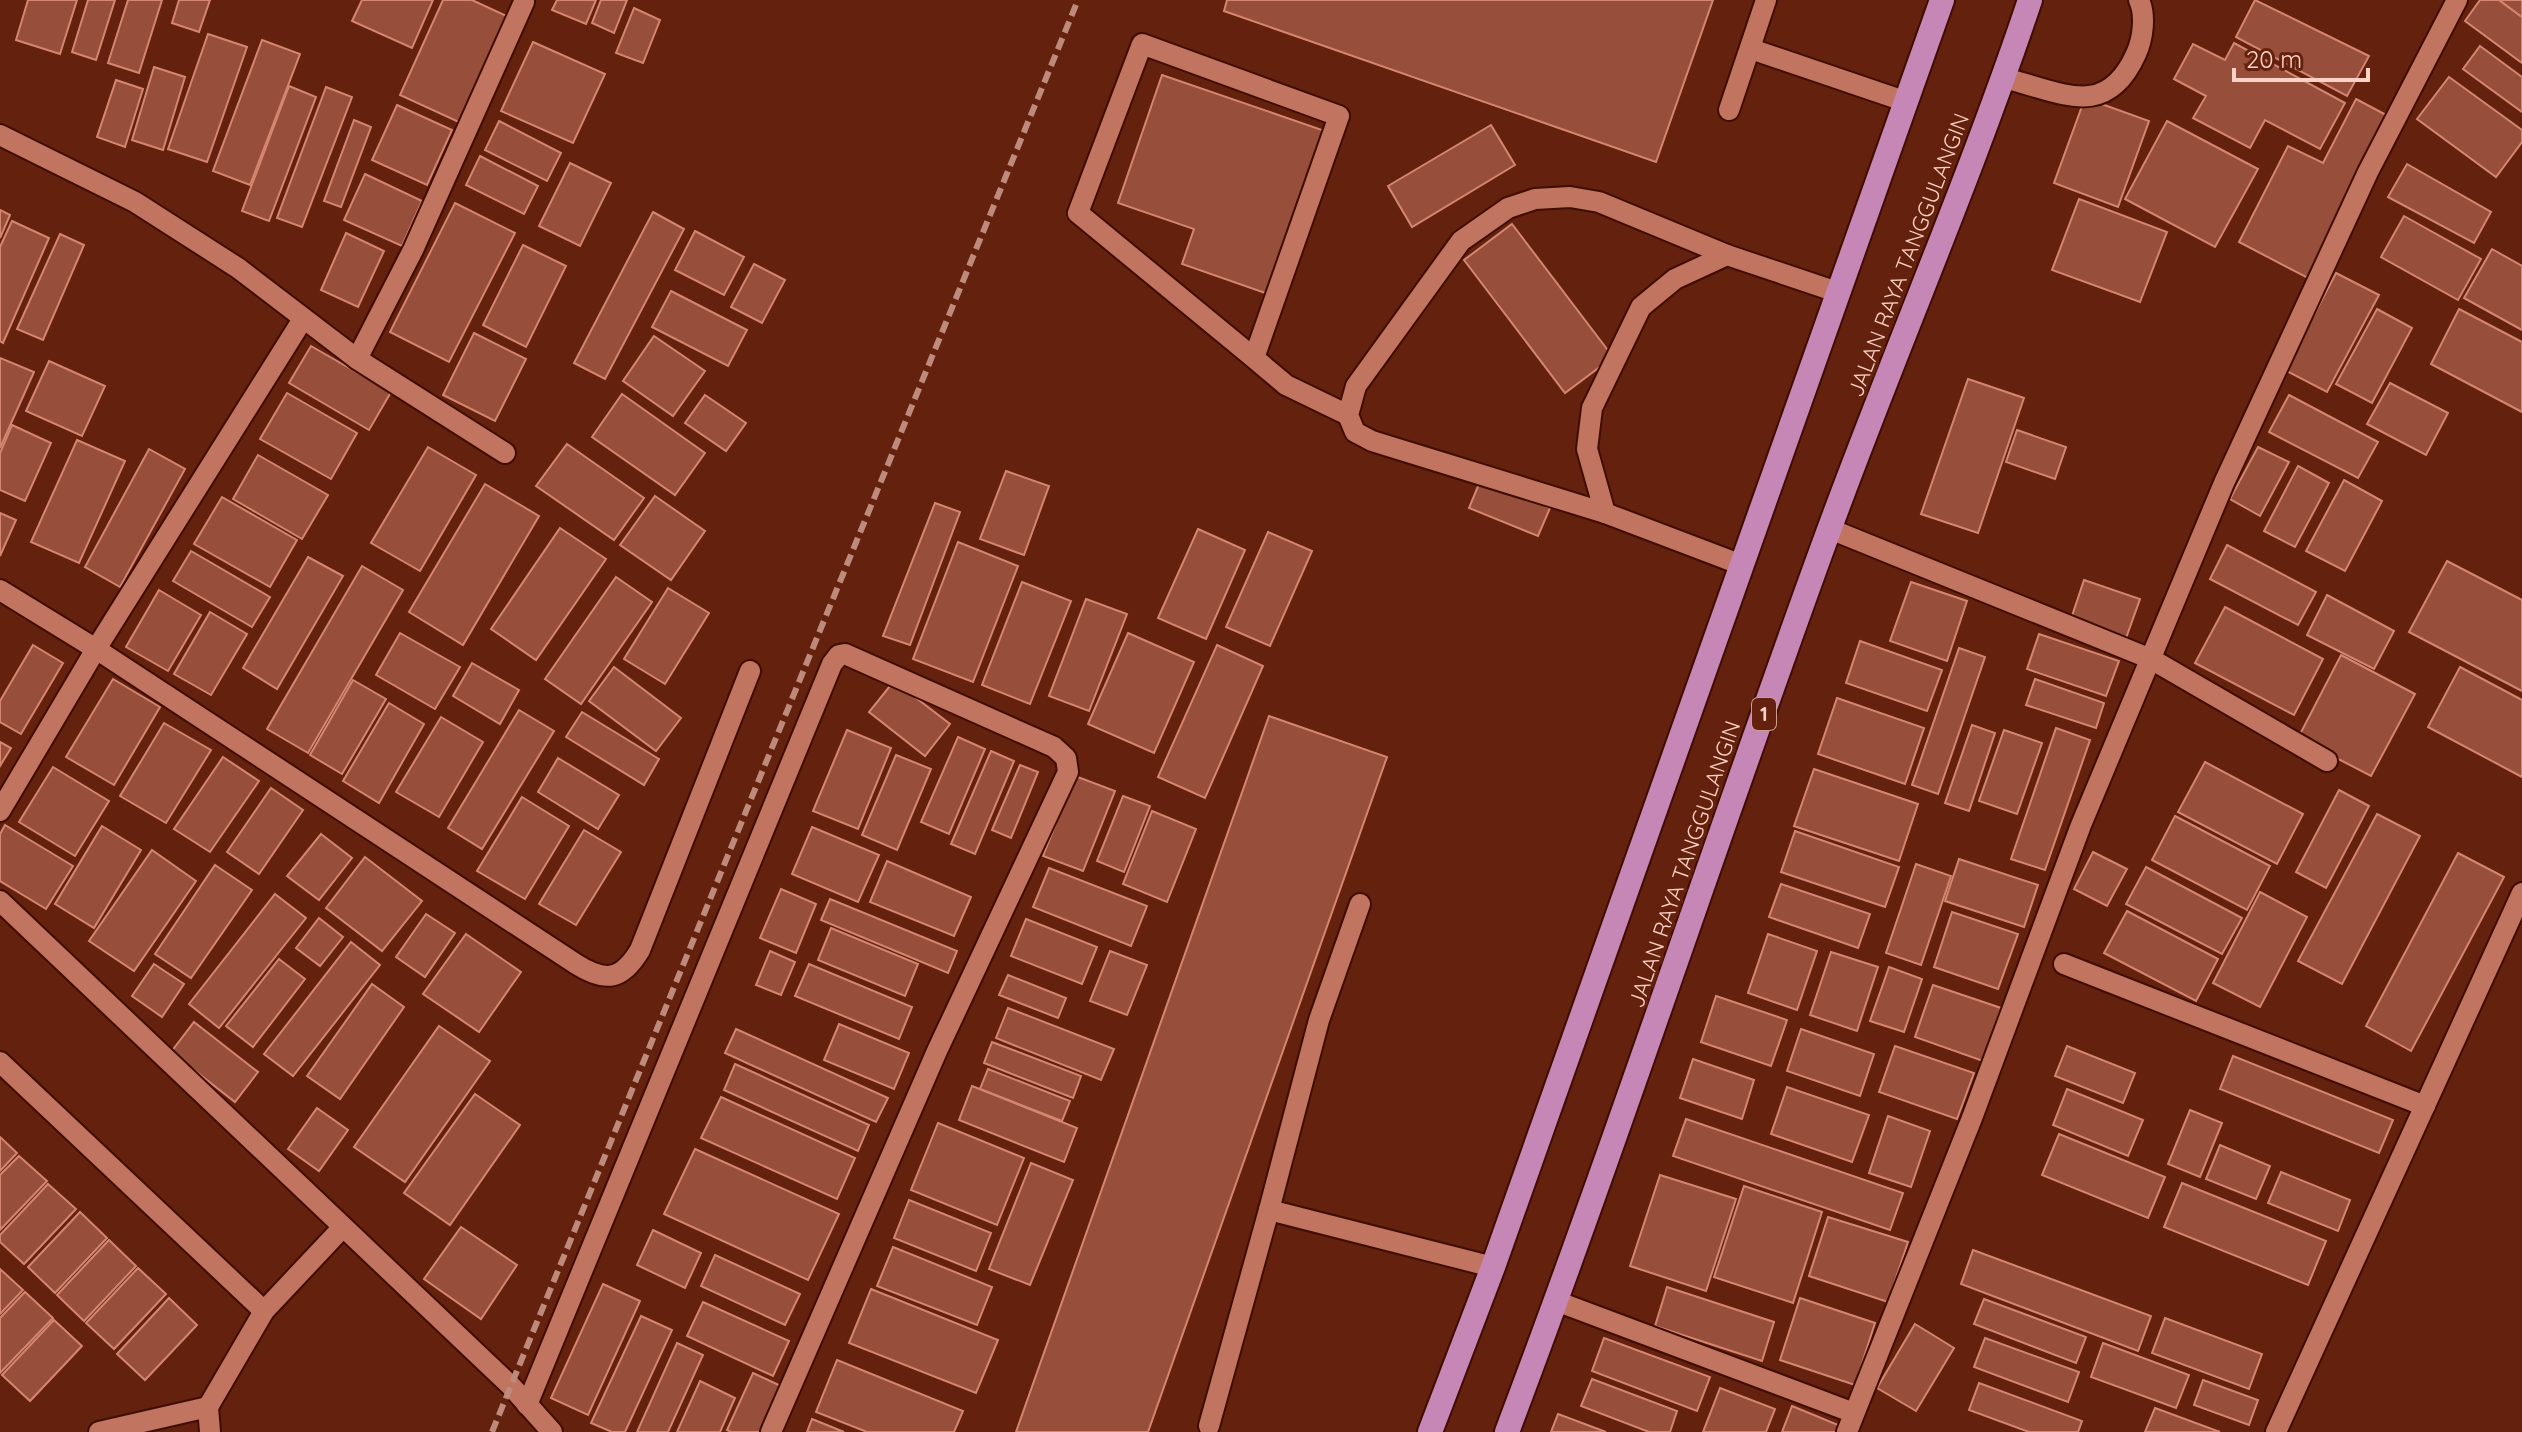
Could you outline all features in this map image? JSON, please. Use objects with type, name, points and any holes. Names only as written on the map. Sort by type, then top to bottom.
[{"type":"highway","name":"JALAN RAYA TANGGULANGIN","points":[[1430,1432],[1493,1267],[1942,0]]},
{"type":"highway","name":"JALAN RAYA TANGGULANGIN","points":[[1507,1432],[1830,529],[2004,78],[2030,0]]},
{"type":"street","points":[[1729,110],[1766,0]]},
{"type":"street","points":[[2004,78],[2080,97],[2106,94],[2125,79],[2141,44],[2143,9],[2139,0]]},
{"type":"street","points":[[1556,1301],[1851,1423],[1972,1118],[2081,825],[2224,483],[2368,172],[2457,0]]},
{"type":"street","points":[[357,359],[413,250],[524,2]]},
{"type":"street","points":[[1254,358],[1339,116],[1142,44],[1078,213],[1286,385],[1348,415]]},
{"type":"street","points":[[1751,49],[1907,102]]},
{"type":"street","points":[[0,135],[135,202],[238,268],[357,359],[505,453]]},
{"type":"street","points":[[1742,565],[1605,513],[1372,441],[1355,432],[1348,415],[1356,386],[1461,241],[1508,208],[1535,199],[1570,197],[1599,202],[1727,255],[1840,293]]},
{"type":"street","points":[[1605,513],[1587,449],[1592,408],[1641,307],[1675,279],[1727,255]]},
{"type":"street","points":[[0,811],[96,649],[303,319]]},
{"type":"street","points":[[1830,529],[2151,659],[2327,761]]},
{"type":"street","points":[[0,590],[96,649],[590,973],[611,977],[628,970],[640,950],[750,671]]},
{"type":"street","points":[[527,1405],[832,664],[845,654],[1054,747],[1066,758],[1068,772],[937,1051],[771,1432]]},
{"type":"street","points":[[2276,1432],[2522,893]]},
{"type":"street","points":[[0,901],[343,1227],[552,1432]]},
{"type":"street","points":[[1209,1426],[1319,1020],[1360,904]]},
{"type":"street","points":[[2064,964],[2425,1106]]},
{"type":"street","points":[[0,1062],[264,1311]]},
{"type":"street","points":[[1269,1210],[1493,1267]]},
{"type":"street","points":[[210,1432],[208,1407],[264,1311],[343,1227]]},
{"type":"street","points":[[99,1432],[208,1407]]},
{"type":"building","points":[[28,0],[77,0],[60,54],[16,40]]},
{"type":"building","points":[[88,0],[115,0],[96,60],[72,52]]},
{"type":"building","points":[[128,0],[162,0],[139,73],[108,63]]},
{"type":"building","points":[[179,0],[210,0],[199,32],[172,23]]},
{"type":"building","points":[[362,0],[433,0],[412,48],[352,21]]},
{"type":"building","points":[[443,0],[472,0],[511,18],[463,124],[400,95]]},
{"type":"building","points":[[557,0],[596,0],[586,24],[552,10]]},
{"type":"building","points":[[601,0],[627,0],[614,33],[592,23]]},
{"type":"building","points":[[1227,0],[1713,0],[1656,162],[1224,11]]},
{"type":"building","points":[[2255,0],[2369,56],[2347,96],[2236,37]]},
{"type":"building","points":[[2480,0],[2499,0],[2522,17],[2522,63],[2465,21]]},
{"type":"building","points":[[2499,0],[2522,0],[2522,17]]},
{"type":"building","points":[[634,8],[660,20],[643,63],[616,53]]},
{"type":"building","points":[[208,34],[247,47],[207,162],[168,149]]},
{"type":"building","points":[[262,40],[300,54],[250,185],[213,171]]},
{"type":"building","points":[[533,42],[605,74],[573,143],[501,111]]},
{"type":"building","points":[[2234,43],[2345,103],[2320,149],[2265,120],[2250,148],[2193,118],[2206,96],[2174,79],[2193,44],[2225,60]]},
{"type":"building","points":[[2480,46],[2522,77],[2522,112],[2463,69]]},
{"type":"building","points":[[154,67],[185,77],[163,150],[132,140]]},
{"type":"building","points":[[1162,75],[1325,131],[1268,294],[1182,264],[1194,229],[1118,203]]},
{"type":"building","points":[[2449,77],[2522,130],[2522,142],[2496,177],[2417,119]]},
{"type":"building","points":[[116,80],[143,89],[125,147],[97,137]]},
{"type":"building","points":[[289,86],[316,97],[269,221],[242,211]]},
{"type":"building","points":[[326,87],[352,97],[302,227],[277,218]]},
{"type":"building","points":[[2085,98],[2149,121],[2118,207],[2054,183]]},
{"type":"building","points":[[2356,99],[2390,117],[2308,278],[2239,242],[2288,146],[2323,163]]},
{"type":"building","points":[[397,105],[452,130],[427,185],[372,160]]},
{"type":"building","points":[[354,120],[371,127],[341,207],[324,201]]},
{"type":"building","points":[[499,121],[561,153],[547,181],[485,150]]},
{"type":"building","points":[[2167,121],[2258,169],[2215,247],[2125,199]]},
{"type":"building","points":[[1491,125],[1515,165],[1412,227],[1388,186]]},
{"type":"building","points":[[480,156],[538,186],[524,214],[466,185]]},
{"type":"building","points":[[570,163],[611,183],[580,246],[539,226]]},
{"type":"building","points":[[2407,164],[2491,212],[2474,243],[2388,197]]},
{"type":"building","points":[[365,174],[422,201],[402,246],[344,220]]},
{"type":"building","points":[[2079,199],[2167,232],[2140,302],[2052,270]]},
{"type":"building","points":[[455,203],[515,233],[449,362],[390,332]]},
{"type":"building","points":[[0,210],[10,215],[0,238]]},
{"type":"building","points":[[653,212],[684,229],[605,379],[574,363]]},
{"type":"building","points":[[2404,216],[2481,259],[2458,300],[2381,257]]},
{"type":"building","points":[[12,221],[49,238],[3,343],[0,341],[0,247]]},
{"type":"building","points":[[1512,224],[1613,357],[1565,393],[1464,260]]},
{"type":"building","points":[[695,231],[744,257],[724,295],[675,270]]},
{"type":"building","points":[[346,233],[384,251],[358,307],[321,290]]},
{"type":"building","points":[[60,234],[84,245],[43,340],[17,329]]},
{"type":"building","points":[[523,245],[566,266],[526,347],[483,325]]},
{"type":"building","points":[[2492,249],[2522,266],[2522,330],[2464,298]]},
{"type":"building","points":[[754,264],[785,280],[762,323],[731,307]]},
{"type":"building","points":[[2336,273],[2379,295],[2327,392],[2285,370]]},
{"type":"building","points":[[671,291],[747,330],[728,366],[652,327]]},
{"type":"building","points":[[2377,309],[2412,328],[2372,403],[2336,384]]},
{"type":"building","points":[[2459,309],[2522,342],[2522,412],[2431,364]]},
{"type":"building","points":[[474,333],[526,359],[495,421],[443,395]]},
{"type":"building","points":[[654,336],[705,371],[673,416],[623,381]]},
{"type":"building","points":[[311,346],[391,392],[369,430],[289,383]]},
{"type":"building","points":[[0,358],[34,372],[0,448]]},
{"type":"building","points":[[49,361],[105,386],[82,436],[26,411]]},
{"type":"building","points":[[1968,379],[2024,398],[1978,533],[1921,514]]},
{"type":"building","points":[[2390,383],[2448,413],[2426,455],[2367,424]]},
{"type":"building","points":[[287,393],[357,433],[331,479],[260,439]]},
{"type":"building","points":[[622,394],[705,453],[675,495],[592,437]]},
{"type":"building","points":[[705,395],[746,423],[726,451],[685,423]]},
{"type":"building","points":[[2289,395],[2378,442],[2358,478],[2269,432]]},
{"type":"building","points":[[12,425],[51,443],[25,501],[0,490],[0,453]]},
{"type":"building","points":[[2017,430],[2066,447],[2055,479],[2006,462]]},
{"type":"building","points":[[77,440],[125,461],[79,563],[31,542]]},
{"type":"building","points":[[567,444],[644,498],[614,540],[536,486]]},
{"type":"building","points":[[428,447],[476,475],[420,571],[371,543]]},
{"type":"building","points":[[2258,447],[2289,462],[2260,516],[2230,499]]},
{"type":"building","points":[[149,449],[185,469],[120,587],[85,567]]},
{"type":"building","points":[[258,455],[328,495],[302,539],[233,499]]},
{"type":"building","points":[[2298,466],[2329,483],[2295,547],[2264,531]]},
{"type":"building","points":[[1006,471],[1049,486],[1024,555],[980,539]]},
{"type":"building","points":[[1481,479],[1550,508],[1538,536],[1469,508]]},
{"type":"building","points":[[2344,480],[2382,501],[2345,571],[2306,551]]},
{"type":"building","points":[[485,484],[539,516],[463,645],[409,612]]},
{"type":"building","points":[[655,496],[705,531],[671,580],[620,545]]},
{"type":"building","points":[[222,497],[297,540],[270,587],[194,544]]},
{"type":"building","points":[[935,503],[960,512],[910,645],[883,636]]},
{"type":"building","points":[[0,513],[16,520],[0,556]]},
{"type":"building","points":[[560,528],[606,559],[536,660],[491,629]]},
{"type":"building","points":[[1198,529],[1245,550],[1206,639],[1158,618]]},
{"type":"building","points":[[1268,532],[1312,551],[1270,646],[1226,627]]},
{"type":"building","points":[[958,542],[1018,566],[973,682],[913,659]]},
{"type":"building","points":[[2227,545],[2316,592],[2298,625],[2210,579]]},
{"type":"building","points":[[191,551],[270,597],[252,627],[173,581]]},
{"type":"building","points":[[308,557],[343,576],[277,689],[243,668]]},
{"type":"building","points":[[2447,561],[2522,600],[2522,691],[2409,632]]},
{"type":"building","points":[[362,566],[403,590],[308,753],[267,729]]},
{"type":"building","points":[[616,577],[652,602],[581,704],[545,679]]},
{"type":"building","points":[[2084,580],[2140,599],[2125,641],[2070,622]]},
{"type":"building","points":[[1022,582],[1071,601],[1030,704],[982,685]]},
{"type":"building","points":[[1911,582],[1967,601],[1947,661],[1890,641]]},
{"type":"building","points":[[668,588],[709,613],[665,684],[624,659]]},
{"type":"building","points":[[159,590],[201,615],[168,671],[126,647]]},
{"type":"building","points":[[2327,595],[2394,631],[2374,669],[2307,635]]},
{"type":"building","points":[[1086,599],[1127,614],[1089,711],[1049,696]]},
{"type":"building","points":[[2225,607],[2323,659],[2294,715],[2195,663]]},
{"type":"building","points":[[210,612],[247,634],[211,695],[174,674]]},
{"type":"building","points":[[400,633],[460,667],[435,709],[376,675]]},
{"type":"building","points":[[1128,633],[1194,662],[1154,753],[1088,724]]},
{"type":"building","points":[[2039,634],[2119,661],[2106,696],[2027,669]]},
{"type":"building","points":[[1860,641],[1942,670],[1927,711],[1846,683]]},
{"type":"building","points":[[33,645],[63,663],[21,734],[0,722],[0,701]]},
{"type":"building","points":[[1217,645],[1263,666],[1205,798],[1158,777]]},
{"type":"building","points":[[1959,648],[1985,657],[1938,794],[1912,785]]},
{"type":"building","points":[[2341,655],[2415,694],[2371,776],[2298,738]]},
{"type":"building","points":[[472,663],[519,690],[500,724],[453,696]]},
{"type":"building","points":[[614,667],[681,718],[656,751],[589,701]]},
{"type":"building","points":[[2460,667],[2522,700],[2522,777],[2428,727]]},
{"type":"building","points":[[113,679],[160,707],[114,785],[66,757]]},
{"type":"building","points":[[2035,679],[2104,703],[2096,728],[2026,705]]},
{"type":"building","points":[[353,680],[386,699],[342,774],[310,755]]},
{"type":"building","points":[[894,681],[950,724],[925,756],[869,712]]},
{"type":"building","points":[[1837,698],[1924,728],[1905,784],[1818,754]]},
{"type":"building","points":[[389,703],[424,724],[379,803],[343,781]]},
{"type":"building","points":[[519,710],[554,731],[482,849],[448,828]]},
{"type":"building","points":[[582,712],[659,759],[644,785],[566,737]]},
{"type":"building","points":[[1269,716],[1387,757],[1148,1432],[1016,1432]]},
{"type":"building","points":[[441,717],[483,742],[439,817],[396,792]]},
{"type":"building","points":[[164,723],[211,750],[166,823],[120,796]]},
{"type":"building","points":[[1972,725],[1995,733],[1969,811],[1945,803]]},
{"type":"building","points":[[2056,728],[2090,740],[2045,870],[2011,859]]},
{"type":"building","points":[[847,730],[891,748],[858,829],[813,811]]},
{"type":"building","points":[[2004,730],[2042,743],[2017,814],[1979,801]]},
{"type":"building","points":[[958,737],[985,749],[949,834],[921,822]]},
{"type":"building","points":[[0,742],[11,748],[0,766]]},
{"type":"building","points":[[991,751],[1014,761],[975,854],[951,844]]},
{"type":"building","points":[[896,755],[931,769],[897,850],[862,835]]},
{"type":"building","points":[[223,757],[259,781],[210,852],[174,829]]},
{"type":"building","points":[[558,758],[619,795],[598,829],[538,792]]},
{"type":"building","points":[[2205,762],[2303,814],[2277,864],[2178,812]]},
{"type":"building","points":[[1020,765],[1038,772],[1011,838],[992,830]]},
{"type":"building","points":[[53,767],[109,801],[75,856],[19,822]]},
{"type":"building","points":[[1814,769],[1918,804],[1899,861],[1794,826]]},
{"type":"building","points":[[1075,776],[1115,791],[1083,871],[1043,856]]},
{"type":"building","points":[[271,788],[303,810],[259,874],[227,852]]},
{"type":"building","points":[[2339,790],[2369,806],[2326,888],[2296,872]]},
{"type":"building","points":[[1123,796],[1150,806],[1124,872],[1097,861]]},
{"type":"building","points":[[522,797],[569,826],[525,899],[477,871]]},
{"type":"building","points":[[1152,811],[1196,829],[1167,902],[1123,884]]},
{"type":"building","points":[[2377,814],[2420,836],[2342,984],[2298,961]]},
{"type":"building","points":[[2175,816],[2270,866],[2247,910],[2152,860]]},
{"type":"building","points":[[5,825],[73,866],[46,909],[0,881],[0,834]]},
{"type":"building","points":[[102,826],[141,850],[94,928],[55,904]]},
{"type":"building","points":[[812,827],[879,855],[858,902],[792,874]]},
{"type":"building","points":[[584,830],[621,852],[576,925],[539,904]]},
{"type":"building","points":[[1795,831],[1899,867],[1885,907],[1781,872]]},
{"type":"building","points":[[321,834],[352,858],[319,900],[287,876]]},
{"type":"building","points":[[152,850],[196,881],[134,971],[89,941]]},
{"type":"building","points":[[2093,852],[2127,869],[2107,906],[2074,889]]},
{"type":"building","points":[[2458,853],[2504,877],[2411,1051],[2366,1026]]},
{"type":"building","points":[[365,857],[422,901],[382,951],[326,908]]},
{"type":"building","points":[[1959,859],[2038,885],[2024,927],[1945,901]]},
{"type":"building","points":[[887,861],[971,897],[954,936],[870,902]]},
{"type":"building","points":[[1916,864],[1951,876],[1921,965],[1886,953]]},
{"type":"building","points":[[215,865],[252,890],[191,978],[155,954]]},
{"type":"building","points":[[2146,867],[2242,918],[2222,954],[2126,904]]},
{"type":"building","points":[[1049,868],[1147,906],[1131,946],[1033,907]]},
{"type":"building","points":[[1781,884],[1870,914],[1858,948],[1769,917]]},
{"type":"building","points":[[781,889],[816,904],[796,953],[760,938]]},
{"type":"building","points":[[2260,892],[2307,917],[2260,1007],[2213,983]]},
{"type":"building","points":[[275,894],[306,918],[219,1028],[189,1004]]},
{"type":"building","points":[[830,899],[957,951],[948,973],[821,920]]},
{"type":"building","points":[[2127,911],[2218,959],[2196,1001],[2104,953]]},
{"type":"building","points":[[1952,912],[2018,934],[1998,989],[1934,967]]},
{"type":"building","points":[[426,914],[455,933],[425,977],[396,957]]},
{"type":"building","points":[[319,918],[343,937],[320,966],[296,948]]},
{"type":"building","points":[[1026,919],[1097,947],[1082,984],[1011,956]]},
{"type":"building","points":[[831,928],[918,964],[905,996],[818,960]]},
{"type":"building","points":[[466,934],[521,972],[479,1032],[423,994]]},
{"type":"building","points":[[1768,934],[1817,951],[1797,1010],[1748,993]]},
{"type":"building","points":[[351,942],[380,965],[293,1076],[264,1054]]},
{"type":"building","points":[[770,951],[795,962],[781,995],[756,985]]},
{"type":"building","points":[[1110,951],[1147,965],[1127,1015],[1090,1001]]},
{"type":"building","points":[[1831,952],[1878,967],[1857,1031],[1810,1015]]},
{"type":"building","points":[[279,959],[305,979],[253,1047],[226,1026]]},
{"type":"building","points":[[154,964],[184,984],[162,1017],[132,996]]},
{"type":"building","points":[[809,964],[912,1007],[899,1039],[795,996]]},
{"type":"building","points":[[1889,967],[1922,979],[1904,1032],[1870,1021]]},
{"type":"building","points":[[1008,975],[1066,998],[1058,1018],[999,995]]},
{"type":"building","points":[[372,984],[404,1007],[340,1099],[307,1076]]},
{"type":"building","points":[[1933,985],[2001,1008],[1983,1061],[1915,1037]]},
{"type":"building","points":[[1716,996],[1787,1020],[1771,1066],[1701,1042]]},
{"type":"building","points":[[1008,1008],[1114,1049],[1101,1080],[996,1038]]},
{"type":"building","points":[[194,1022],[258,1072],[235,1102],[171,1052]]},
{"type":"building","points":[[839,1024],[909,1053],[894,1089],[824,1060]]},
{"type":"building","points":[[439,1026],[490,1061],[405,1182],[354,1147]]},
{"type":"building","points":[[736,1029],[888,1098],[876,1122],[725,1053]]},
{"type":"building","points":[[1801,1029],[1874,1054],[1860,1096],[1787,1071]]},
{"type":"building","points":[[992,1042],[1081,1076],[1073,1098],[984,1063]]},
{"type":"building","points":[[1895,1046],[1974,1073],[1957,1119],[1879,1092]]},
{"type":"building","points":[[2067,1046],[2135,1073],[2123,1103],[2055,1076]]},
{"type":"building","points":[[2233,1056],[2393,1120],[2379,1153],[2220,1089]]},
{"type":"building","points":[[1693,1059],[1754,1080],[1742,1119],[1680,1098]]},
{"type":"building","points":[[735,1064],[869,1125],[858,1151],[724,1090]]},
{"type":"building","points":[[988,1069],[1070,1101],[1062,1121],[980,1089]]},
{"type":"building","points":[[972,1086],[1077,1128],[1064,1162],[959,1120]]},
{"type":"building","points":[[1787,1087],[1869,1115],[1852,1162],[1771,1134]]},
{"type":"building","points":[[2067,1089],[2143,1120],[2128,1156],[2053,1125]]},
{"type":"building","points":[[475,1094],[520,1125],[450,1225],[404,1193]]},
{"type":"building","points":[[721,1097],[855,1158],[837,1199],[701,1138]]},
{"type":"building","points":[[317,1108],[348,1130],[319,1171],[288,1149]]},
{"type":"building","points":[[2190,1110],[2222,1123],[2200,1177],[2168,1164]]},
{"type":"building","points":[[1888,1116],[1930,1131],[1911,1187],[1869,1173]]},
{"type":"building","points":[[1686,1119],[1903,1193],[1890,1230],[1673,1156]]},
{"type":"building","points":[[938,1123],[1024,1158],[997,1225],[911,1190]]},
{"type":"building","points":[[2059,1134],[2165,1177],[2148,1218],[2042,1175]]},
{"type":"building","points":[[0,1137],[17,1153],[0,1171]]},
{"type":"building","points":[[2220,1145],[2270,1166],[2256,1199],[2206,1179]]},
{"type":"building","points":[[695,1149],[839,1214],[808,1280],[664,1214]]},
{"type":"building","points":[[19,1156],[47,1181],[0,1230],[0,1175]]},
{"type":"building","points":[[1031,1163],[1073,1180],[1030,1285],[989,1269]]},
{"type":"building","points":[[2281,1172],[2350,1200],[2338,1231],[2268,1203]]},
{"type":"building","points":[[1660,1175],[1736,1199],[1706,1291],[1630,1266]]},
{"type":"building","points":[[2182,1183],[2326,1241],[2308,1285],[2164,1227]]},
{"type":"building","points":[[48,1184],[76,1209],[24,1264],[0,1242],[0,1235]]},
{"type":"building","points":[[1744,1186],[1822,1212],[1793,1303],[1714,1277]]},
{"type":"building","points":[[909,1200],[991,1233],[976,1271],[894,1238]]},
{"type":"building","points":[[80,1212],[107,1238],[55,1293],[28,1267]]},
{"type":"building","points":[[1828,1217],[1908,1242],[1888,1302],[1809,1276]]},
{"type":"building","points":[[461,1227],[517,1265],[481,1319],[424,1279]]},
{"type":"building","points":[[653,1230],[701,1253],[685,1288],[637,1265]]},
{"type":"building","points":[[109,1240],[136,1266],[84,1321],[57,1295]]},
{"type":"building","points":[[893,1247],[992,1287],[977,1325],[877,1286]]},
{"type":"building","points":[[1973,1250],[2151,1316],[2138,1351],[1961,1284]]},
{"type":"building","points":[[715,1255],[800,1294],[785,1325],[701,1286]]},
{"type":"building","points":[[138,1268],[166,1294],[114,1349],[86,1323]]},
{"type":"building","points":[[0,1269],[23,1290],[0,1314]]},
{"type":"building","points":[[603,1284],[640,1301],[588,1415],[551,1398]]},
{"type":"building","points":[[1667,1287],[1774,1322],[1762,1361],[1655,1326]]},
{"type":"building","points":[[871,1289],[998,1340],[976,1393],[849,1343]]},
{"type":"building","points":[[25,1292],[53,1318],[0,1373],[0,1318]]},
{"type":"building","points":[[169,1298],[197,1325],[145,1380],[117,1354]]},
{"type":"building","points":[[1800,1298],[1875,1323],[1855,1385],[1780,1360]]},
{"type":"building","points":[[1984,1299],[2086,1337],[2076,1363],[1974,1324]]},
{"type":"building","points":[[703,1302],[789,1341],[773,1376],[687,1336]]},
{"type":"building","points":[[641,1316],[672,1330],[625,1432],[612,1432],[591,1423]]},
{"type":"building","points":[[2165,1318],[2262,1354],[2249,1389],[2152,1353]]},
{"type":"building","points":[[54,1320],[82,1346],[30,1401],[2,1375]]},
{"type":"building","points":[[1915,1324],[1954,1348],[1916,1411],[1877,1388]]},
{"type":"building","points":[[1604,1338],[1710,1377],[1697,1411],[1592,1371]]},
{"type":"building","points":[[1985,1338],[2079,1372],[2068,1402],[1974,1367]]},
{"type":"building","points":[[677,1343],[703,1355],[668,1432],[637,1432]]},
{"type":"building","points":[[2103,1343],[2189,1375],[2176,1408],[2091,1377]]},
{"type":"building","points":[[837,1360],[963,1411],[954,1432],[867,1432],[816,1412]]},
{"type":"building","points":[[753,1373],[783,1387],[761,1432],[731,1432],[727,1430]]},
{"type":"building","points":[[1592,1379],[1677,1411],[1670,1432],[1649,1432],[1581,1406]]},
{"type":"building","points":[[2203,1380],[2258,1400],[2249,1425],[2194,1405]]},
{"type":"building","points":[[700,1381],[735,1398],[720,1432],[677,1432]]},
{"type":"building","points":[[1979,1383],[2082,1421],[2078,1432],[2029,1432],[1969,1410]]},
{"type":"building","points":[[1720,1388],[1775,1409],[1766,1432],[1703,1432]]},
{"type":"building","points":[[1792,1406],[1843,1427],[1841,1432],[1782,1432]]},
{"type":"building","points":[[2155,1408],[2220,1432],[2145,1432]]},
{"type":"building","points":[[1558,1414],[1606,1432],[1551,1432]]},
{"type":"building","points":[[812,1419],[844,1432],[807,1432]]},
{"type":"railway","points":[[492,1432],[1078,0]]}]
